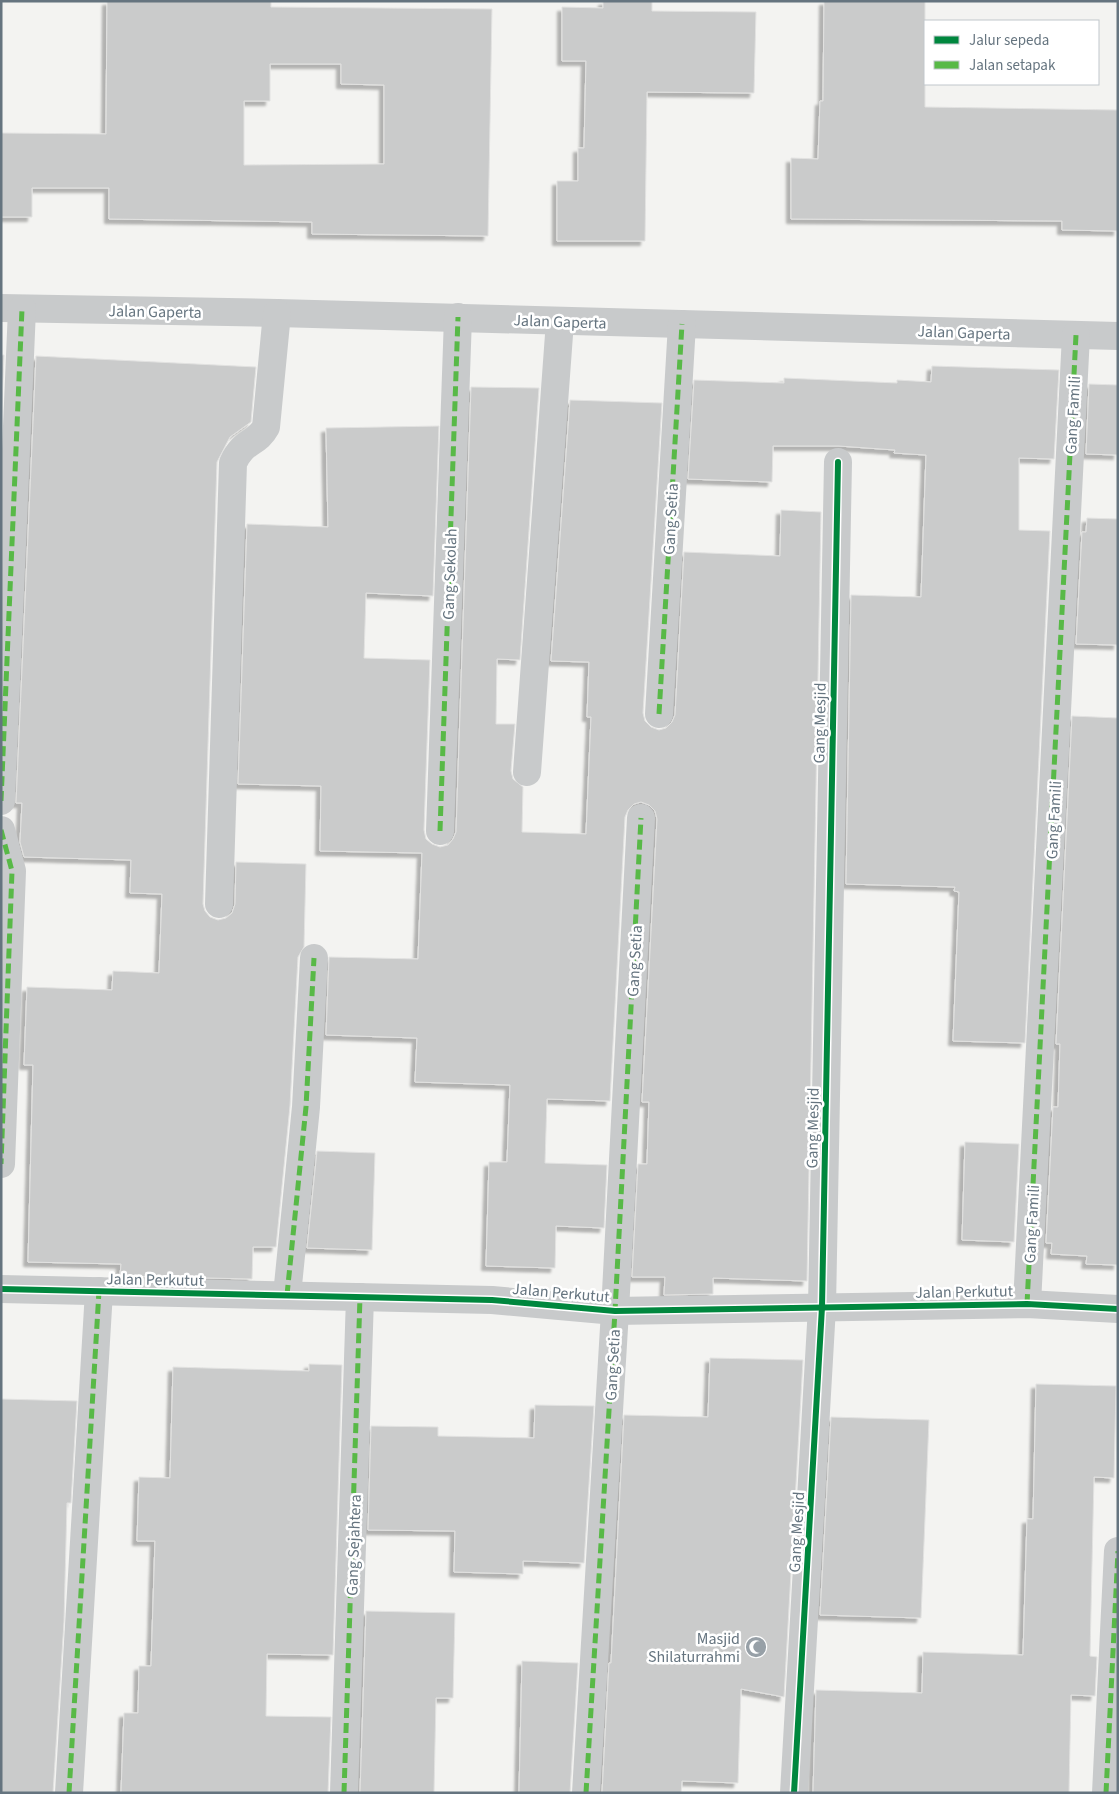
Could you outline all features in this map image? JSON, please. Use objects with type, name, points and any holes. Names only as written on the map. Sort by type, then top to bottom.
[{"type":"street","name":"Jalan Gaperta","points":[[12,308],[458,317],[1118,336]]},
{"type":"street","points":[[1,801],[12,308]]},
{"type":"street","points":[[218,904],[233,464],[240,449],[260,437],[266,427],[277,313]]},
{"type":"street","name":"Gang Sekolah","points":[[440,831],[458,317]]},
{"type":"street","points":[[527,772],[560,321]]},
{"type":"street","name":"Gang Setia","points":[[659,714],[682,324]]},
{"type":"street","name":"Gang Famili","points":[[1027,1304],[1076,335]]},
{"type":"street","name":"Gang Mesjid","points":[[794,1793],[822,1307],[838,462]]},
{"type":"street","name":"Gang Setia","points":[[586,1793],[616,1311],[641,818]]},
{"type":"street","points":[[1,830],[12,871],[1,1164]]},
{"type":"street","points":[[287,1295],[306,1107],[314,958]]},
{"type":"street","name":"Jalan Perkutut","points":[[1,1289],[492,1300],[616,1311],[1027,1304],[1118,1309]]},
{"type":"street","points":[[69,1793],[99,1291]]},
{"type":"street","name":"Gang Sejahtera","points":[[344,1793],[360,1297]]},
{"type":"street","points":[[1106,1793],[1118,1551]]},
{"type":"building","points":[[107,1],[271,1],[271,7],[492,9],[488,236],[312,234],[312,222],[109,219],[109,188],[32,188],[32,217],[1,217],[1,133],[106,134]],"holes":[[[270,64],[341,64],[341,84],[384,85],[384,164],[244,165],[244,101],[270,101]]]},
{"type":"building","points":[[603,1],[652,1],[652,11],[756,12],[754,93],[647,92],[645,241],[557,241],[557,181],[578,181],[578,148],[584,148],[586,61],[562,61],[562,7],[603,8]]},
{"type":"building","points":[[824,1],[925,1],[925,107],[1118,110],[1118,231],[1062,230],[1062,221],[791,219],[791,158],[818,159],[820,101],[823,101]]},
{"type":"building","points":[[1,355],[4,355],[1,429]]},
{"type":"building","points":[[36,356],[256,367],[251,422],[230,437],[217,462],[203,904],[205,911],[210,917],[218,920],[226,918],[232,913],[235,904],[236,862],[306,864],[304,947],[298,957],[290,1106],[276,1247],[253,1247],[252,1279],[120,1276],[121,1264],[28,1262],[33,1065],[24,1065],[27,987],[112,990],[113,971],[159,973],[162,894],[130,893],[131,860],[24,857],[20,842],[22,803],[16,803]]},
{"type":"building","points":[[932,366],[1059,370],[1054,459],[1019,458],[1019,530],[1050,531],[1025,1043],[953,1041],[959,892],[954,891],[955,887],[846,884],[851,595],[921,597],[926,455],[894,453],[895,450],[839,446],[773,446],[772,482],[688,479],[694,380],[784,383],[784,378],[897,383],[897,380],[931,382]]},
{"type":"building","points":[[1089,384],[1118,385],[1118,455],[1086,454]]},
{"type":"building","points":[[471,387],[539,388],[520,660],[497,659],[496,724],[515,724],[511,771],[513,779],[523,787],[522,832],[586,834],[591,717],[587,717],[589,662],[551,661],[570,400],[662,403],[643,713],[645,721],[651,727],[659,730],[666,728],[672,722],[675,715],[684,552],[780,556],[781,510],[821,512],[807,1281],[713,1278],[713,1294],[664,1295],[665,1277],[632,1277],[638,1164],[647,1164],[649,1102],[642,1102],[657,819],[655,811],[649,805],[641,802],[634,804],[628,810],[625,817],[610,1101],[547,1099],[545,1163],[607,1165],[604,1228],[556,1226],[555,1268],[486,1266],[489,1162],[507,1162],[510,1085],[415,1082],[417,1038],[326,1035],[329,957],[418,959],[422,853],[320,851],[321,786],[238,784],[247,524],[328,527],[326,428],[439,426],[433,596],[366,593],[364,658],[430,660],[424,830],[426,839],[432,844],[440,847],[448,845],[456,832]]},
{"type":"building","points":[[1087,518],[1118,519],[1118,645],[1076,644],[1082,532],[1086,532]]},
{"type":"building","points":[[1072,716],[1118,718],[1118,1265],[1086,1264],[1087,1256],[1051,1254],[1052,1243],[1046,1243],[1053,1107],[1058,1107],[1060,1044],[1056,1044]]},
{"type":"building","points":[[965,1142],[1019,1144],[1014,1242],[962,1240]]},
{"type":"building","points":[[317,1151],[375,1153],[372,1250],[307,1248]]},
{"type":"building","points":[[710,1358],[803,1360],[784,1697],[741,1689],[738,1783],[682,1781],[681,1793],[602,1793],[624,1415],[708,1417]]},
{"type":"building","points":[[309,1364],[342,1365],[333,1655],[267,1654],[266,1716],[331,1717],[328,1793],[121,1793],[124,1713],[138,1713],[139,1666],[151,1666],[155,1541],[137,1541],[139,1477],[170,1478],[173,1367],[309,1371]]},
{"type":"building","points":[[1036,1384],[1116,1386],[1114,1478],[1094,1477],[1090,1656],[1097,1657],[1095,1696],[1071,1695],[1069,1793],[813,1793],[816,1690],[922,1693],[923,1652],[1023,1655],[1027,1519],[1033,1519]]},
{"type":"building","points":[[1,1399],[77,1401],[71,1503],[67,1503],[64,1622],[53,1793],[1,1793]]},
{"type":"building","points":[[535,1405],[594,1406],[584,1563],[523,1561],[523,1574],[454,1572],[455,1531],[368,1530],[371,1426],[438,1427],[438,1436],[534,1438]]},
{"type":"building","points":[[831,1417],[929,1420],[921,1618],[820,1615]]},
{"type":"building","points":[[366,1611],[455,1613],[453,1698],[436,1698],[434,1793],[360,1793]]},
{"type":"building","points":[[522,1661],[578,1663],[570,1793],[519,1793]]},
{"type":"marked path","points":[[1,801],[22,309]]},
{"type":"marked path","points":[[440,831],[458,317]]},
{"type":"marked path","points":[[659,714],[682,324]]},
{"type":"marked path","points":[[1027,1304],[1076,335]]},
{"type":"marked path","points":[[586,1793],[615,1311],[641,818]]},
{"type":"marked path","points":[[1,830],[12,871],[1,1164]]},
{"type":"marked path","points":[[287,1295],[306,1107],[314,958]]},
{"type":"marked path","points":[[69,1793],[99,1291]]},
{"type":"marked path","points":[[344,1793],[360,1297]]},
{"type":"marked path","points":[[1106,1793],[1118,1551]]},
{"type":"cycle path","points":[[794,1793],[822,1307],[838,462]]},
{"type":"cycle path","points":[[1,1289],[492,1300],[615,1311],[1027,1304],[1118,1309]]},
{"type":"place","name":"Masjid Shilaturrahmi","points":[[756,1647]]}]
